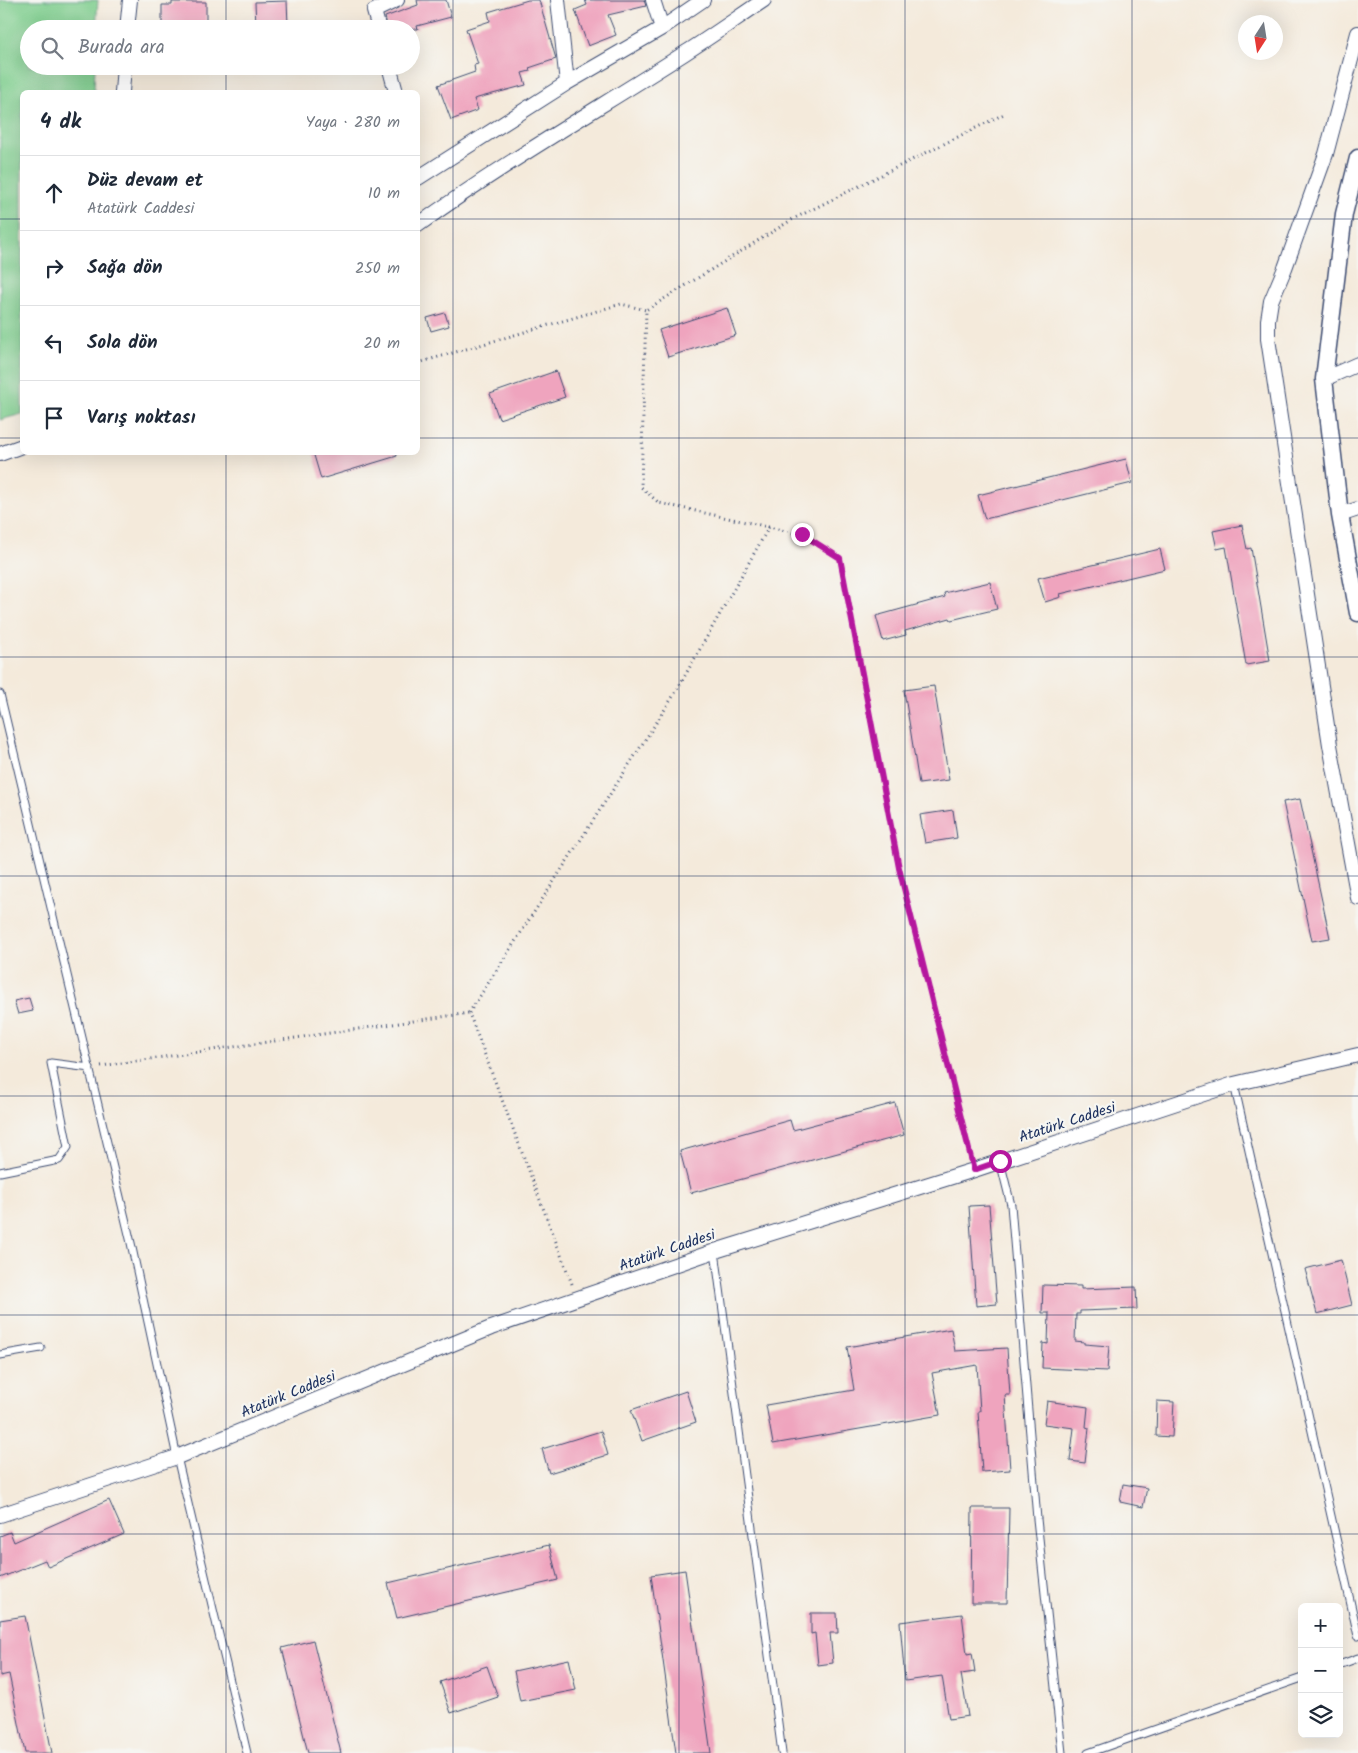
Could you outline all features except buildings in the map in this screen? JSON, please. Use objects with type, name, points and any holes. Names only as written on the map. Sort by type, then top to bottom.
[{"type":"street","points":[[128,20],[130,0]]},
{"type":"street","points":[[375,20],[371,6],[397,0]]},
{"type":"street","points":[[558,0],[568,83]]},
{"type":"street","points":[[653,0],[662,28]]},
{"type":"street","points":[[420,175],[568,83],[662,28],[703,0]]},
{"type":"street","points":[[420,224],[533,147],[686,52],[764,0]]},
{"type":"street","points":[[1358,33],[1326,154],[1272,301],[1268,320],[1268,339],[1330,745],[1358,898]]},
{"type":"street","points":[[122,90],[123,75]]},
{"type":"street","points":[[391,75],[395,90]]},
{"type":"street","points":[[1358,158],[1344,214],[1324,379],[1340,515],[1358,612]]},
{"type":"street","points":[[1324,379],[1358,364]]},
{"type":"street","points":[[0,454],[20,447]]},
{"type":"street","points":[[1340,515],[1358,509]]},
{"type":"street","name":"Atatürk Caddesi","points":[[0,1516],[177,1457],[491,1328],[715,1251],[974,1170],[1234,1084],[1358,1055]]},
{"type":"lane","points":[[0,694],[131,1243],[177,1457],[247,1753]]},
{"type":"lane","points":[[0,1172],[59,1160],[68,1147],[51,1062],[90,1068]]},
{"type":"lane","points":[[1234,1084],[1358,1636]]},
{"type":"lane","points":[[1000,1161],[1011,1206],[1037,1519],[1062,1753]]},
{"type":"lane","points":[[715,1251],[782,1753]]},
{"type":"lane","points":[[0,1355],[41,1348]]},
{"type":"lane","points":[[1343,1664],[1358,1658]]},
{"type":"lane","points":[[1093,1752],[1298,1679]]},
{"type":"path","points":[[420,362],[621,304],[646,310],[793,219],[1006,113]]},
{"type":"path","points":[[646,310],[642,487],[659,503],[802,534],[840,558],[899,868],[974,1170]]},
{"type":"path","points":[[90,1068],[469,1013],[674,695],[770,527]]},
{"type":"path","points":[[469,1013],[578,1298]]},
{"type":"green space","points":[[0,0],[98,0],[97,20],[20,20],[20,75],[95,75],[94,90],[20,90],[20,415],[0,420]]},
{"type":"route","points":[[802,534],[840,558],[899,868],[974,1170],[1000,1161]]}]
